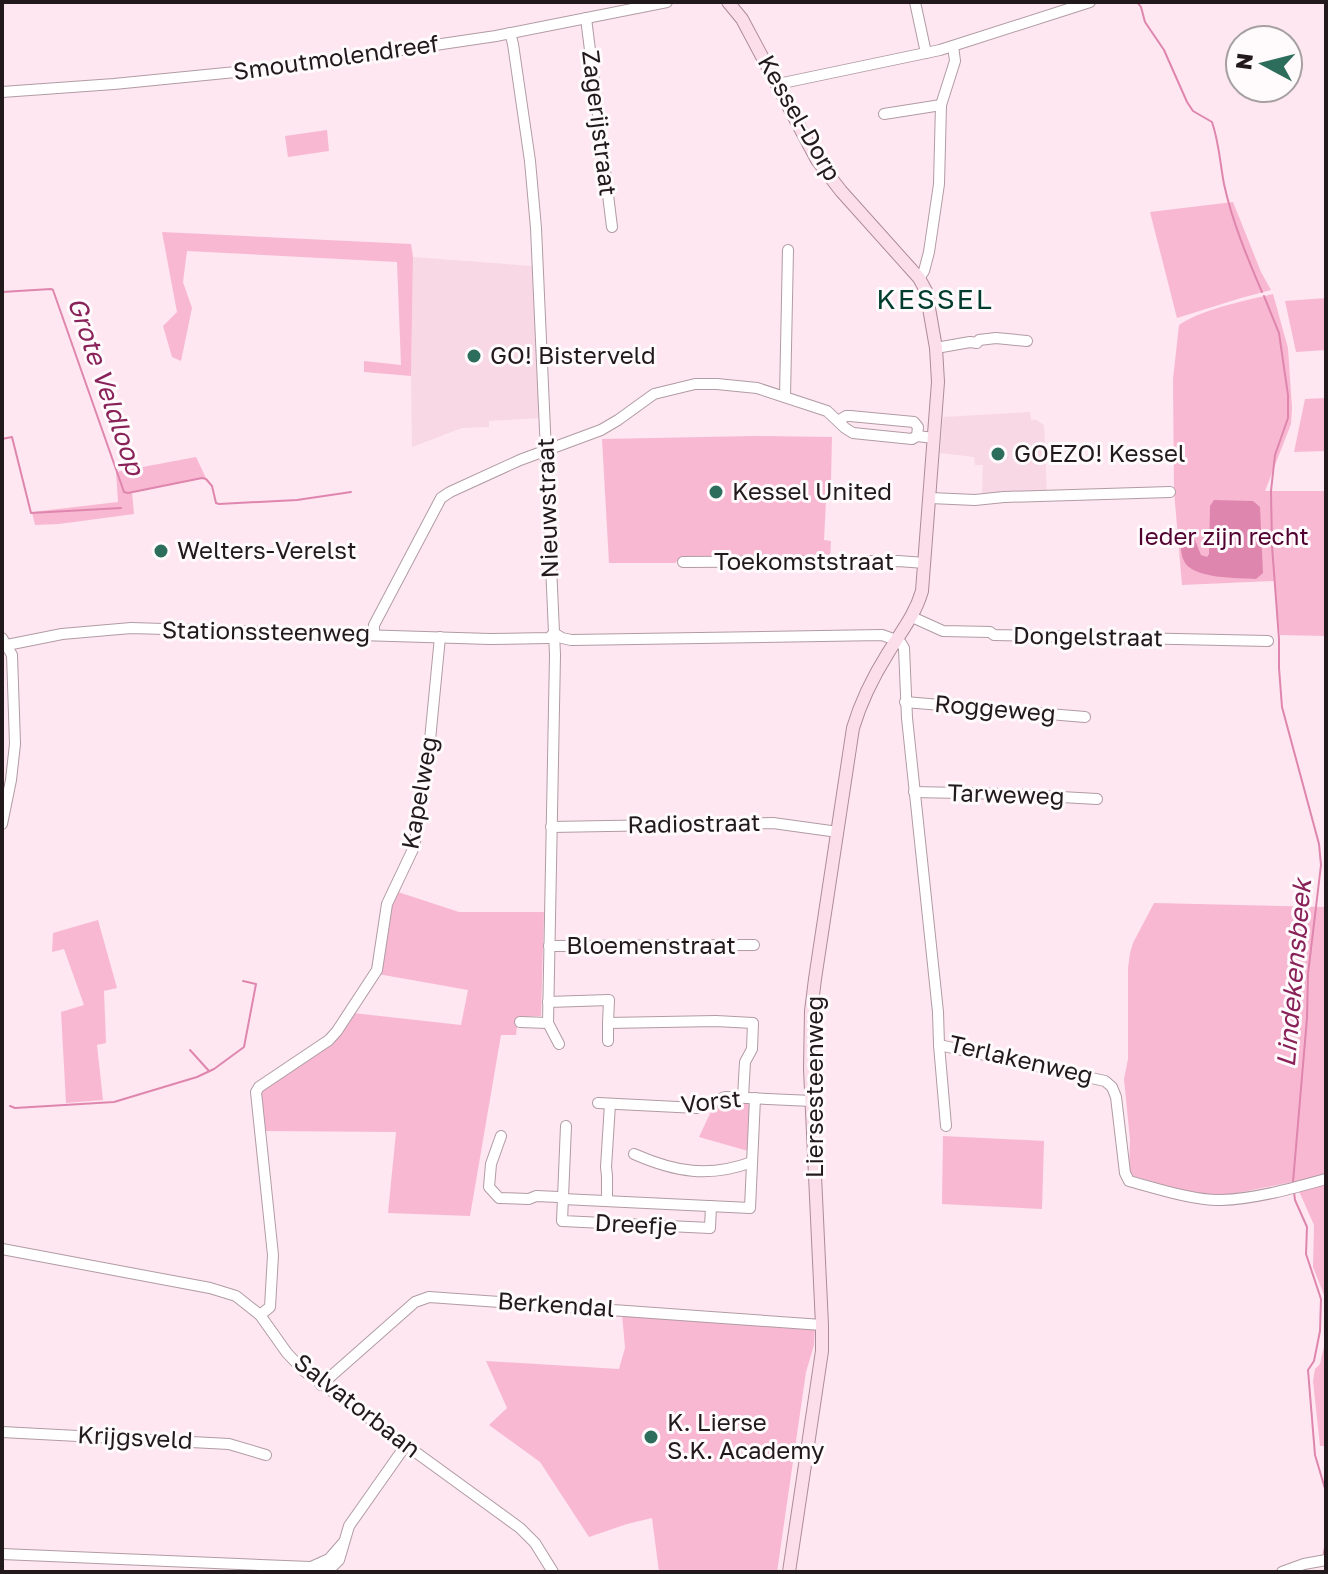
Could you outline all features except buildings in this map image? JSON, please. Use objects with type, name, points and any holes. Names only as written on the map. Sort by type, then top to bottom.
[{"type":"main road","name":"Kessel-Dorp","points":[[728,2],[742,19],[822,168],[919,278],[926,291],[936,348],[938,382],[922,591],[912,617]]},
{"type":"main road","name":"Liersesteenweg","points":[[789,1572],[822,1351],[810,1069],[811,1011],[853,728],[870,683],[912,617]]},
{"type":"street","name":"Smoutmolendreef","points":[[2,92],[286,67],[510,33],[667,2]]},
{"type":"street","points":[[915,2],[926,53]]},
{"type":"street","points":[[778,84],[953,46],[1090,2]]},
{"type":"street","name":"Zagerijstraat","points":[[586,18],[612,227]]},
{"type":"street","name":"Nieuwstraat","points":[[510,33],[534,198],[554,633],[548,1002]]},
{"type":"street","points":[[919,278],[926,267],[937,198],[941,105],[955,61],[953,46]]},
{"type":"street","points":[[884,114],[941,105]]},
{"type":"street","points":[[785,397],[788,250]]},
{"type":"street","points":[[936,348],[996,338],[1027,341]]},
{"type":"street","points":[[374,634],[374,625],[441,498],[480,478],[610,425],[652,395],[695,384],[757,388],[827,411],[853,433],[934,438]]},
{"type":"street","points":[[838,421],[850,416],[914,422],[918,427],[917,436]]},
{"type":"street","points":[[930,498],[975,500],[1170,492]]},
{"type":"street","name":"Toekomststraat","points":[[683,562],[925,563]]},
{"type":"street","name":"Dongelstraat","points":[[912,617],[943,631],[990,632],[994,635],[1268,641]]},
{"type":"street","name":"Stationssteenweg","points":[[4,643],[131,628],[530,639],[549,638],[554,633],[571,640],[882,635],[896,640]]},
{"type":"street","name":"Kapelweg","points":[[260,1315],[270,1307],[273,1255],[256,1092],[329,1040],[377,970],[387,904],[410,857],[416,836],[430,740],[440,637]]},
{"type":"street","points":[[530,639],[544,647],[553,666]]},
{"type":"street","name":"Terlakenweg","points":[[896,640],[904,648],[905,702],[939,1045],[1105,1081],[1116,1097],[1125,1173],[1129,1181],[1218,1201],[1326,1179]]},
{"type":"street","points":[[2,824],[15,744],[12,655],[4,643]]},
{"type":"street","name":"Roggeweg","points":[[905,702],[1085,717]]},
{"type":"street","name":"Tarweweg","points":[[914,792],[1097,799]]},
{"type":"street","name":"Radiostraat","points":[[551,827],[773,823],[838,832]]},
{"type":"street","name":"Bloemenstraat","points":[[549,946],[754,945]]},
{"type":"street","points":[[559,1044],[548,1023],[548,1002],[609,1000],[608,1041]]},
{"type":"street","points":[[520,1022],[548,1023]]},
{"type":"street","points":[[608,1023],[753,1023],[752,1049],[745,1062],[752,1162],[733,1169],[693,1171],[655,1163],[634,1154]]},
{"type":"street","points":[[939,1045],[946,1126]]},
{"type":"street","name":"Vorst","points":[[598,1103],[697,1108],[721,1098],[812,1101]]},
{"type":"street","points":[[607,1201],[610,1104]]},
{"type":"street","name":"Dreefje","points":[[566,1126],[562,1221],[710,1228],[711,1206]]},
{"type":"street","points":[[501,1136],[491,1164],[489,1187],[499,1198],[529,1199],[536,1196],[563,1199]]},
{"type":"street","name":"Dreefje","points":[[563,1199],[750,1208],[752,1162]]},
{"type":"street","name":"Salvatorbaan","points":[[2,1249],[210,1288],[236,1296],[260,1315],[304,1371],[520,1528],[535,1543],[553,1572]]},
{"type":"street","name":"Berkendal","points":[[321,1385],[415,1302],[429,1297],[822,1325]]},
{"type":"street","name":"Krijgsveld","points":[[2,1432],[229,1444],[266,1455]]},
{"type":"street","points":[[2,1554],[324,1570],[339,1560],[349,1526],[406,1445]]},
{"type":"street","points":[[1282,1572],[1326,1560]]},
{"type":"shaded area","name":"GO! Bisterveld","points":[[413,257],[532,266],[541,418],[489,421],[489,427],[462,428],[412,447]]},
{"type":"shaded area","name":"GOEZO! Kessel","points":[[1030,412],[1031,420],[1044,425],[1047,493],[982,495],[983,465],[975,465],[974,457],[940,453],[943,417]]},
{"type":"shaded area","points":[[1214,500],[1253,501],[1260,507],[1263,573],[1256,579],[1206,574],[1189,567],[1184,561],[1181,536],[1193,535],[1201,555],[1207,557],[1209,554],[1210,506]]},
{"type":"green space","points":[[327,130],[329,151],[288,157],[285,136]]},
{"type":"green space","points":[[1233,202],[1271,290],[1177,318],[1150,212]]},
{"type":"green space","points":[[162,232],[411,244],[411,376],[364,372],[364,361],[401,365],[397,262],[187,251],[183,282],[192,308],[181,361],[172,357],[163,326],[177,312]]},
{"type":"green space","name":"Ieder zijn recht","points":[[1273,294],[1288,348],[1292,408],[1291,424],[1265,491],[1326,491],[1326,636],[1280,635],[1274,581],[1182,585],[1174,491],[1173,379],[1179,325],[1211,310]]},
{"type":"green space","points":[[1326,298],[1326,350],[1296,352],[1285,301]]},
{"type":"green space","points":[[1326,398],[1326,451],[1294,452],[1305,399]]},
{"type":"green space","name":"Kessel United","points":[[832,437],[831,481],[827,481],[824,540],[831,541],[830,560],[609,563],[602,439]]},
{"type":"green space","points":[[196,457],[206,478],[132,492],[134,514],[35,525],[32,512],[118,502],[116,472]]},
{"type":"green space","points":[[395,891],[459,912],[544,912],[541,1016],[518,1017],[516,1035],[501,1035],[470,1216],[388,1213],[396,1132],[264,1131],[260,1100],[262,1091],[297,1067],[353,1013],[461,1025],[468,990],[378,974],[385,952]]},
{"type":"green space","points":[[1154,903],[1326,907],[1326,1175],[1218,1197],[1133,1176],[1129,1170],[1130,1140],[1124,1079],[1128,1059],[1128,968],[1133,943]]},
{"type":"green space","points":[[98,920],[117,988],[104,991],[106,1043],[97,1045],[103,1100],[66,1103],[61,1012],[84,1005],[64,949],[52,952],[53,933]]},
{"type":"green space","points":[[725,1101],[749,1105],[748,1151],[699,1137],[714,1105]]},
{"type":"green space","points":[[943,1136],[1044,1141],[1042,1209],[942,1204]]},
{"type":"green space","points":[[1326,1181],[1326,1300],[1313,1267],[1314,1225],[1298,1189]]},
{"type":"green space","name":"K. Lierse S.K. Academy","points":[[622,1313],[815,1328],[777,1572],[659,1572],[652,1518],[589,1537],[540,1462],[489,1425],[507,1408],[486,1361],[619,1369],[625,1348]]},
{"type":"green space","points":[[1326,1318],[1326,1446],[1320,1446],[1313,1381],[1325,1342]]},
{"type":"waterway","name":"Lindekensbeek","points":[[1137,2],[1145,22],[1164,50],[1187,102],[1193,111],[1212,122],[1231,212],[1262,292]]},
{"type":"waterway","name":"Grote Veldloop","points":[[2,292],[53,290],[124,492],[202,478],[212,486],[216,503],[219,504],[297,500],[351,492]]},
{"type":"waterway","name":"Lindekensbeek","points":[[1264,296],[1279,333],[1288,395],[1288,418],[1275,455],[1271,491],[1282,707],[1319,844],[1321,865],[1308,974],[1293,1182]]},
{"type":"waterway","points":[[2,439],[12,437],[31,513],[121,508]]},
{"type":"waterway","points":[[10,1106],[114,1102],[214,1069],[244,1047],[256,984],[243,981]]},
{"type":"waterway","points":[[190,1050],[209,1071]]},
{"type":"waterway","name":"Lindekensbeek","points":[[1294,1192],[1307,1227],[1306,1254],[1321,1299],[1320,1331],[1314,1361],[1308,1370],[1315,1455],[1326,1492]]},
{"type":"waterway","name":"Lindekensbeek","points":[[1324,1553],[1326,1542]]},
{"type":"place","name":"GO! Bisterveld","points":[[474,356]]},
{"type":"place","name":"GOEZO! Kessel","points":[[998,454]]},
{"type":"place","name":"Kessel United","points":[[716,492]]},
{"type":"place","name":"Welters-Verelst","points":[[161,551]]},
{"type":"place","name":"K. Lierse S.K. Academy","points":[[651,1437]]},
{"type":"district","name":"KESSEL","points":[[935,299]]}]
